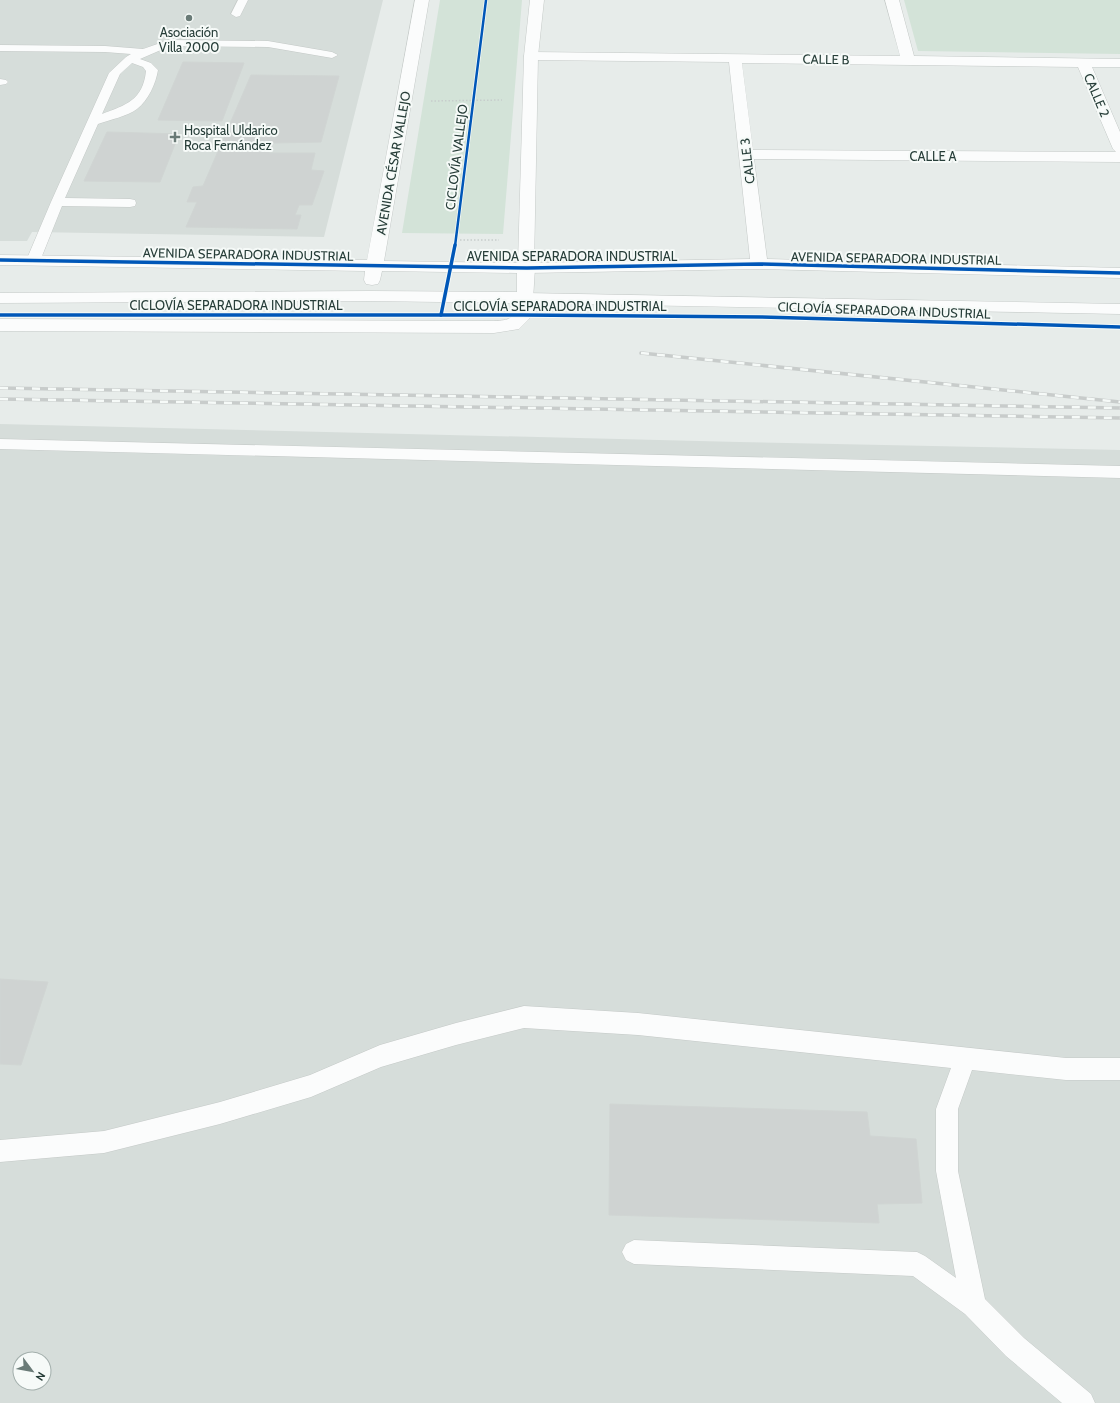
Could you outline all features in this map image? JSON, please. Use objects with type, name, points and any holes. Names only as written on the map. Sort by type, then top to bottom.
[{"type":"street","name":"AVENIDA CÉSAR VALLEJO","points":[[362,326],[370,296],[374,266],[380,240],[422,0]]},
{"type":"street","points":[[0,325],[494,327],[513,325],[523,315],[525,298],[527,268],[531,56],[537,0]]},
{"type":"street","points":[[892,0],[908,60]]},
{"type":"street","name":"CALLE B","points":[[531,56],[1120,63]]},
{"type":"street","name":"CALLE 3","points":[[735,58],[759,264]]},
{"type":"street","name":"CALLE 2","points":[[1083,62],[1120,149]]},
{"type":"street","name":"CALLE A","points":[[746,154],[1120,157]]},
{"type":"street","name":"AVENIDA SEPARADORA INDUSTRIAL","points":[[0,260],[527,268],[759,264],[1120,273]]},
{"type":"street","points":[[0,298],[370,296],[1120,309]]},
{"type":"lane","points":[[236,14],[243,0]]},
{"type":"lane","points":[[33,261],[56,202],[115,73],[130,59],[169,43],[268,44],[332,55]]},
{"type":"lane","points":[[0,48],[105,49],[144,52]]},
{"type":"lane","points":[[93,122],[123,111],[137,102],[152,77],[152,70],[147,65],[130,59]]},
{"type":"lane","points":[[56,202],[130,203]]},
{"type":"lane","points":[[0,444],[1120,472]]},
{"type":"lane","points":[[0,1151],[104,1142],[220,1113],[311,1086],[380,1056],[456,1034],[524,1018],[638,1024],[1066,1069],[1120,1069]]},
{"type":"lane","points":[[965,1059],[947,1109],[947,1172],[974,1305]]},
{"type":"lane","points":[[634,1252],[917,1264],[974,1305],[1015,1347],[1082,1403]]},
{"type":"path","points":[[429,101],[503,100]]},
{"type":"shaded area","name":"Hospital Uldarico Roca Fernández","points":[[0,0],[383,0],[324,237],[32,232],[27,241],[0,241]]},
{"type":"shaded area","points":[[0,424],[1120,450],[1120,1403],[0,1403]]},
{"type":"green space","points":[[440,0],[522,0],[503,234],[402,233]]},
{"type":"green space","points":[[904,0],[1120,0],[1120,54],[918,51]]},
{"type":"building","points":[[183,62],[244,63],[222,121],[158,120]]},
{"type":"building","points":[[251,75],[339,76],[321,142],[272,143],[269,153],[315,153],[311,170],[324,171],[312,205],[299,205],[295,215],[301,215],[297,229],[186,227],[197,202],[187,202],[193,187],[203,186]]},
{"type":"building","points":[[107,132],[179,134],[160,182],[84,181]]},
{"type":"building","points":[[0,979],[48,982],[21,1065],[0,1064]]},
{"type":"building","points":[[610,1104],[867,1112],[870,1136],[916,1139],[922,1203],[877,1204],[879,1223],[609,1215]]},
{"type":"railway","points":[[641,353],[1120,402]]},
{"type":"railway","points":[[0,388],[1120,408]]},
{"type":"railway","points":[[0,399],[1120,418]]},
{"type":"cycle path","name":"CICLOVÍA VALLEJO","points":[[441,315],[456,240],[486,0]]},
{"type":"cycle path","points":[[0,260],[527,268],[759,264],[1120,273]]},
{"type":"cycle path","name":"CICLOVÍA SEPARADORA INDUSTRIAL","points":[[0,315],[523,315],[762,317],[1120,327]]},
{"type":"place","name":"Asociación Villa 2000","points":[[189,18]]},
{"type":"place","name":"Hospital Uldarico Roca Fernández","points":[[175,137]]}]
